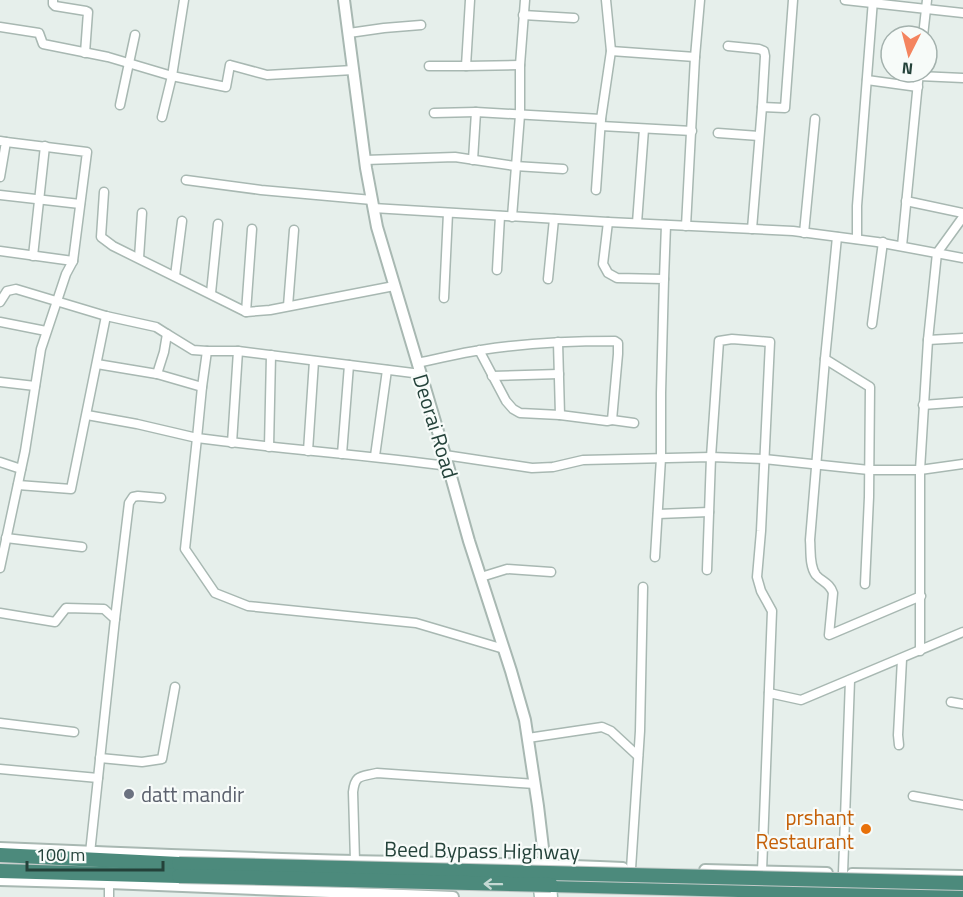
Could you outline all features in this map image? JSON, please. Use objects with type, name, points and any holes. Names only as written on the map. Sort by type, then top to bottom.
[{"type":"highway","name":"Beed Bypass Highway","points":[[0,855],[179,870],[963,896]]},
{"type":"highway","name":"Beed Bypass Highway","points":[[0,871],[179,870],[963,883]]},
{"type":"main road","points":[[542,864],[542,897]]},
{"type":"main road","points":[[542,864],[551,897]]},
{"type":"street","points":[[53,0],[55,6],[88,12],[84,53]]},
{"type":"street","points":[[162,117],[172,76],[184,0]]},
{"type":"street","name":"Deorai Road","points":[[344,0],[376,227],[525,720],[543,848],[542,864]]},
{"type":"street","points":[[466,66],[470,0]]},
{"type":"street","points":[[512,216],[520,115],[520,65],[525,0]]},
{"type":"street","points":[[596,190],[601,123],[611,51],[606,0]]},
{"type":"street","points":[[686,226],[700,0]]},
{"type":"street","points":[[762,106],[785,108],[793,0]]},
{"type":"street","points":[[845,0],[926,4],[963,13]]},
{"type":"street","points":[[857,239],[857,206],[873,2]]},
{"type":"street","points":[[924,24],[926,4]]},
{"type":"street","points":[[523,15],[574,18]]},
{"type":"street","points":[[349,33],[421,25]]},
{"type":"street","points":[[0,27],[39,33],[43,44],[226,87],[230,65],[267,75],[353,70]]},
{"type":"street","points":[[120,105],[135,35]]},
{"type":"street","points":[[728,46],[759,49],[764,51],[765,56],[752,229]]},
{"type":"street","points":[[611,51],[695,57]]},
{"type":"street","points":[[429,66],[520,65]]},
{"type":"street","points":[[939,76],[963,78]]},
{"type":"street","points":[[867,80],[918,87]]},
{"type":"street","points":[[902,246],[918,84]]},
{"type":"street","points":[[434,112],[520,115],[644,129],[692,131]]},
{"type":"street","points":[[473,160],[476,112]]},
{"type":"street","points":[[804,232],[815,119]]},
{"type":"street","points":[[637,223],[644,129]]},
{"type":"street","points":[[718,133],[759,136]]},
{"type":"street","points":[[0,177],[3,141],[87,152],[73,261],[66,274],[40,349],[21,470],[0,568]]},
{"type":"street","points":[[33,256],[45,146]]},
{"type":"street","points":[[365,160],[455,157],[515,166],[563,169]]},
{"type":"street","points":[[186,180],[448,213],[804,232],[883,242],[963,258]]},
{"type":"street","points":[[105,192],[101,237],[113,246],[246,312],[270,310],[394,286]]},
{"type":"street","points":[[0,195],[80,204]]},
{"type":"street","points":[[906,201],[963,215],[937,253],[928,340],[920,470],[920,651]]},
{"type":"street","points":[[139,258],[142,213]]},
{"type":"street","points":[[444,298],[448,213]]},
{"type":"street","points":[[497,270],[500,216]]},
{"type":"street","points":[[548,279],[554,219]]},
{"type":"street","points":[[175,276],[182,221]]},
{"type":"street","points":[[608,222],[603,264],[608,273],[617,278],[664,279]]},
{"type":"street","points":[[211,293],[218,224]]},
{"type":"street","points":[[655,557],[661,458],[666,225]]},
{"type":"street","points":[[246,312],[252,229]]},
{"type":"street","points":[[288,306],[294,230]]},
{"type":"street","points":[[837,237],[810,540],[816,575],[831,586],[833,593],[829,635],[921,596]]},
{"type":"street","points":[[872,324],[883,242]]},
{"type":"street","points":[[0,251],[73,261]]},
{"type":"street","points":[[0,302],[7,291],[16,289],[106,316],[156,327],[193,350],[238,351],[387,370],[419,369],[479,350],[558,342],[615,340],[618,343],[612,420]]},
{"type":"street","points":[[18,485],[71,489],[106,316]]},
{"type":"street","points":[[0,322],[46,331]]},
{"type":"street","points":[[157,374],[167,334]]},
{"type":"street","points":[[928,340],[963,338]]},
{"type":"street","points":[[707,570],[718,340],[770,342],[757,577],[761,591],[772,610],[762,871]]},
{"type":"street","points":[[558,342],[560,415]]},
{"type":"street","points":[[479,350],[506,401],[520,413],[634,423]]},
{"type":"street","points":[[207,351],[185,549],[215,593],[248,606],[416,623],[504,649]]},
{"type":"street","points":[[232,443],[238,351]]},
{"type":"street","points":[[269,447],[271,355]]},
{"type":"street","points":[[825,359],[870,387],[865,584]]},
{"type":"street","points":[[308,451],[314,361]]},
{"type":"street","points":[[97,364],[157,374],[202,387]]},
{"type":"street","points":[[342,454],[349,365]]},
{"type":"street","points":[[375,456],[387,370]]},
{"type":"street","points":[[492,376],[559,374]]},
{"type":"street","points":[[0,382],[35,386]]},
{"type":"street","points":[[923,405],[963,402]]},
{"type":"street","points":[[87,415],[232,443],[342,454],[532,468],[553,467],[583,460],[711,457],[764,459],[868,470],[920,470],[963,464]]},
{"type":"street","points":[[0,462],[21,470]]},
{"type":"street","points":[[90,853],[129,503],[133,497],[138,496],[161,498]]},
{"type":"street","points":[[658,514],[709,512]]},
{"type":"street","points":[[6,538],[82,547]]},
{"type":"street","points":[[481,578],[507,569],[551,572]]},
{"type":"street","points":[[631,869],[640,731],[643,586]]},
{"type":"street","points":[[0,613],[55,622],[66,608],[104,609],[115,619]]},
{"type":"street","points":[[769,693],[801,700],[963,632]]},
{"type":"street","points":[[899,745],[902,659]]},
{"type":"street","points":[[843,873],[850,680]]},
{"type":"street","points":[[100,758],[142,762],[162,759],[175,687]]},
{"type":"street","points":[[951,702],[963,704]]},
{"type":"street","points":[[0,723],[74,732]]},
{"type":"street","points":[[528,738],[602,727],[611,731],[638,752]]},
{"type":"street","points":[[0,769],[98,778]]},
{"type":"street","points":[[355,861],[353,792],[354,782],[358,778],[376,773],[535,784]]},
{"type":"street","points":[[913,796],[963,805]]},
{"type":"street","points":[[0,848],[355,861],[963,876]]},
{"type":"street","points":[[0,880],[453,897]]},
{"type":"street","points":[[109,883],[109,897]]},
{"type":"place","name":"datt mandir","points":[[129,794]]},
{"type":"place","name":"prshant Restaurant","points":[[866,829]]}]
